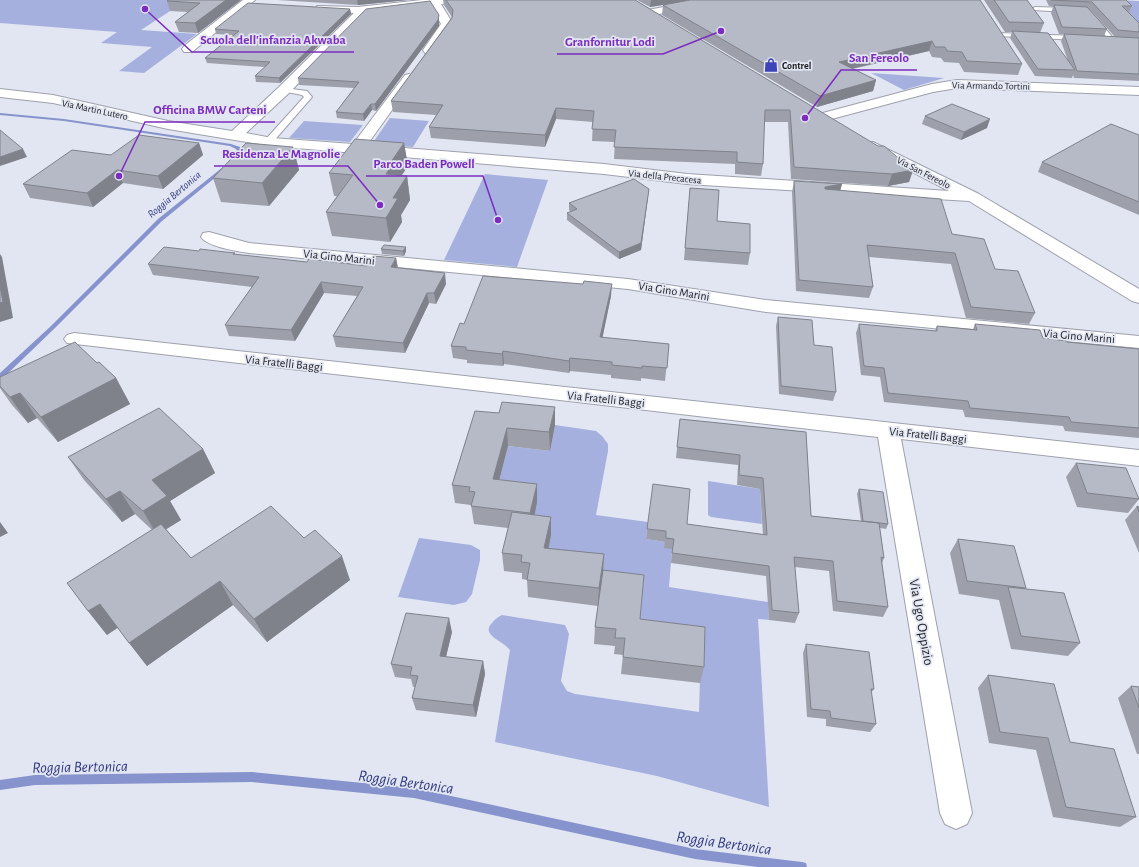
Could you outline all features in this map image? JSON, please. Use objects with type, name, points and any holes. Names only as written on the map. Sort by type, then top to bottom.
[{"type":"street","points":[[307,7],[362,9],[452,0]]},
{"type":"street","points":[[648,13],[717,0]]},
{"type":"street","points":[[188,49],[248,2],[261,4]]},
{"type":"street","points":[[357,149],[447,24],[434,2]]},
{"type":"street","points":[[636,6],[662,22]]},
{"type":"street","points":[[236,136],[284,90],[360,13],[362,9]]},
{"type":"street","points":[[992,23],[1007,46]]},
{"type":"street","name":"Via Armando Tortini","points":[[824,118],[943,85],[1029,81],[1139,92]]},
{"type":"street","name":"Via Martin Lutero","points":[[0,93],[53,99],[168,125],[236,136],[269,141],[357,149]]},
{"type":"street","points":[[811,110],[838,126]]},
{"type":"street","name":"Via San Fereolo","points":[[861,140],[973,197],[1139,297]]},
{"type":"street","name":"Via della Precacesa","points":[[357,149],[604,169],[687,179],[973,197]]},
{"type":"street","name":"Via Gino Marini","points":[[209,237],[228,244],[249,248],[628,284],[766,306],[1139,342]]},
{"type":"street","name":"Via Fratelli Baggi","points":[[74,339],[1139,458]]},
{"type":"street","name":"Via Ugo Oppizio","points":[[888,430],[956,813]]},
{"type":"lane","points":[[1034,9],[1072,10]]},
{"type":"lane","points":[[1092,17],[1116,40],[1105,39]]},
{"type":"lane","points":[[999,34],[1082,38]]},
{"type":"lane","points":[[269,141],[308,97],[304,93],[284,90]]},
{"type":"shaded area","points":[[0,0],[187,0],[141,30],[197,34],[144,73],[119,71],[152,47],[101,43],[117,32],[0,23]]},
{"type":"shaded area","points":[[1117,0],[1139,1],[1139,23]]},
{"type":"shaded area","points":[[871,73],[944,78],[904,90]]},
{"type":"shaded area","points":[[390,118],[429,121],[413,147],[378,145],[374,141]]},
{"type":"shaded area","points":[[304,121],[363,125],[350,142],[289,138]]},
{"type":"shaded area","points":[[485,174],[548,180],[517,267],[444,260]]},
{"type":"shaded area","points":[[555,425],[596,431],[608,444],[596,515],[648,522],[646,539],[665,542],[672,549],[669,587],[768,602],[769,620],[758,619],[769,807],[657,776],[495,742],[510,650],[494,638],[489,631],[489,627],[495,619],[502,615],[565,625],[569,634],[561,681],[567,691],[575,694],[699,712],[701,644],[638,636],[642,593],[545,565],[495,497],[508,446],[550,451]]},
{"type":"shaded area","points":[[708,481],[760,489],[762,524],[711,517],[708,515]]},
{"type":"shaded area","points":[[419,538],[471,545],[480,550],[480,560],[472,594],[466,602],[454,605],[398,597]]},
{"type":"building","points":[[226,0],[195,23],[175,22],[200,3],[167,1]]},
{"type":"building","points":[[446,0],[635,0],[878,146],[884,146],[913,170],[892,174],[794,167],[790,110],[765,110],[763,164],[737,162],[737,152],[614,147],[616,130],[592,129],[594,111],[556,108],[545,135],[429,127],[443,105],[391,101],[452,18],[453,10]]},
{"type":"building","points":[[690,0],[980,0],[1022,64],[967,61],[962,52],[947,51],[945,47],[935,47],[932,41],[839,62],[876,80],[820,96],[663,5]]},
{"type":"building","points":[[994,0],[1027,0],[1044,23],[1009,22]]},
{"type":"building","points":[[1051,0],[1126,0],[1132,6],[1122,6],[1139,23],[1139,32],[1118,30],[1092,2]]},
{"type":"building","points":[[430,1],[439,15],[438,20],[375,104],[371,104],[363,114],[336,112],[359,82],[298,78],[366,9]]},
{"type":"building","points":[[248,3],[350,9],[279,78],[255,76],[270,62],[205,58],[239,31],[215,29]]},
{"type":"building","points":[[1054,5],[1087,7],[1107,29],[1062,27]]},
{"type":"building","points":[[1012,31],[1048,33],[1075,70],[1038,69]]},
{"type":"building","points":[[1064,34],[1139,38],[1139,74],[1077,71]]},
{"type":"building","points":[[952,104],[990,119],[964,132],[925,116]]},
{"type":"building","points":[[1111,124],[1139,135],[1139,202],[1042,162]]},
{"type":"building","points":[[0,130],[23,149],[0,157]]},
{"type":"building","points":[[139,135],[199,143],[158,176],[117,170],[87,193],[23,184],[72,150],[111,155]]},
{"type":"building","points":[[355,139],[404,143],[391,162],[394,162],[386,174],[407,176],[393,198],[398,198],[386,218],[326,212],[353,175],[329,173]]},
{"type":"building","points":[[246,143],[293,147],[262,183],[213,178]]},
{"type":"building","points":[[634,179],[649,189],[641,243],[619,252],[567,213],[577,209],[569,203]]},
{"type":"building","points":[[794,181],[842,184],[825,187],[825,189],[941,199],[952,234],[984,239],[995,269],[1018,271],[1035,313],[971,307],[955,253],[867,245],[873,287],[799,280]]},
{"type":"building","points":[[690,188],[719,190],[717,221],[750,224],[750,253],[685,248]]},
{"type":"building","points":[[384,245],[406,247],[403,251],[381,249]]},
{"type":"building","points":[[164,247],[199,251],[200,249],[307,262],[309,259],[367,266],[373,256],[396,258],[391,267],[445,273],[434,293],[427,293],[403,343],[333,336],[363,287],[321,282],[291,330],[225,325],[259,277],[148,264]]},
{"type":"building","points":[[483,276],[583,284],[584,281],[612,284],[600,337],[669,344],[667,368],[642,366],[642,368],[612,365],[612,362],[570,358],[569,361],[503,351],[502,354],[466,350],[466,347],[451,346],[460,323],[464,324]]},
{"type":"building","points":[[0,286],[3,302],[0,303]]},
{"type":"building","points":[[778,317],[812,320],[814,345],[832,347],[836,392],[781,386]]},
{"type":"building","points":[[859,324],[937,331],[937,326],[977,330],[975,324],[1040,330],[1043,338],[1067,342],[1139,349],[1139,428],[1071,422],[1069,417],[970,408],[968,401],[888,393],[884,368],[864,366]]},
{"type":"building","points":[[75,342],[97,363],[99,362],[116,378],[41,417],[20,393],[10,397],[0,386],[0,377]]},
{"type":"building","points":[[502,402],[555,407],[549,432],[507,428],[493,479],[537,484],[530,513],[471,506],[475,492],[469,491],[470,487],[452,485],[475,411],[499,413]]},
{"type":"building","points":[[159,408],[203,449],[152,480],[167,496],[143,511],[120,491],[106,499],[68,457]]},
{"type":"building","points":[[680,419],[806,432],[811,516],[879,523],[884,558],[881,557],[888,607],[837,601],[833,561],[794,557],[799,613],[772,610],[769,566],[672,553],[674,539],[666,538],[666,531],[647,529],[653,484],[690,489],[687,524],[767,535],[763,478],[739,475],[740,455],[677,447]]},
{"type":"building","points":[[1076,463],[1126,468],[1139,499],[1087,493]]},
{"type":"building","points":[[859,489],[883,492],[888,524],[863,521]]},
{"type":"building","points":[[271,506],[304,538],[315,530],[342,556],[254,619],[220,581],[129,643],[100,604],[88,611],[67,583],[161,524],[191,558]]},
{"type":"building","points":[[512,512],[551,517],[544,548],[604,554],[599,588],[527,580],[530,563],[521,562],[522,555],[502,553]]},
{"type":"building","points":[[958,539],[1014,546],[1026,588],[967,581]]},
{"type":"building","points":[[603,570],[644,575],[640,619],[705,627],[704,667],[623,657],[625,638],[615,638],[616,629],[595,627]]},
{"type":"building","points":[[1008,587],[1064,593],[1080,643],[1021,636]]},
{"type":"building","points":[[406,613],[449,618],[440,656],[483,661],[473,705],[412,698],[418,676],[410,675],[412,667],[391,664]]},
{"type":"building","points":[[806,644],[869,652],[874,689],[871,689],[876,724],[831,718],[830,711],[811,709]]},
{"type":"building","points":[[988,675],[1054,684],[1070,742],[1114,749],[1136,817],[1066,807],[1048,738],[1000,732]]},
{"type":"building","points":[[1131,686],[1139,687],[1139,708]]},
{"type":"waterway","name":"Roggia Bertonica","points":[[0,114],[64,120],[231,145],[238,148],[240,153],[237,157]]},
{"type":"waterway","name":"Roggia Bertonica","points":[[0,377],[53,327],[160,220],[225,168]]},
{"type":"waterway","name":"Roggia Bertonica","points":[[0,785],[35,780],[252,777],[414,793],[695,854],[802,867]]},
{"type":"place","name":"Scuola dell'infanzia Akwaba","points":[[145,9]]},
{"type":"place","name":"Granfornitur Lodi","points":[[721,31]]},
{"type":"place","name":"Contrel","points":[[771,65]]},
{"type":"place","name":"San Fereolo","points":[[805,118]]},
{"type":"place","name":"Officina BMW Carteni","points":[[119,176]]},
{"type":"place","name":"Residenza Le Magnolie","points":[[380,205]]},
{"type":"place","name":"Parco Baden Powell","points":[[498,220]]}]
